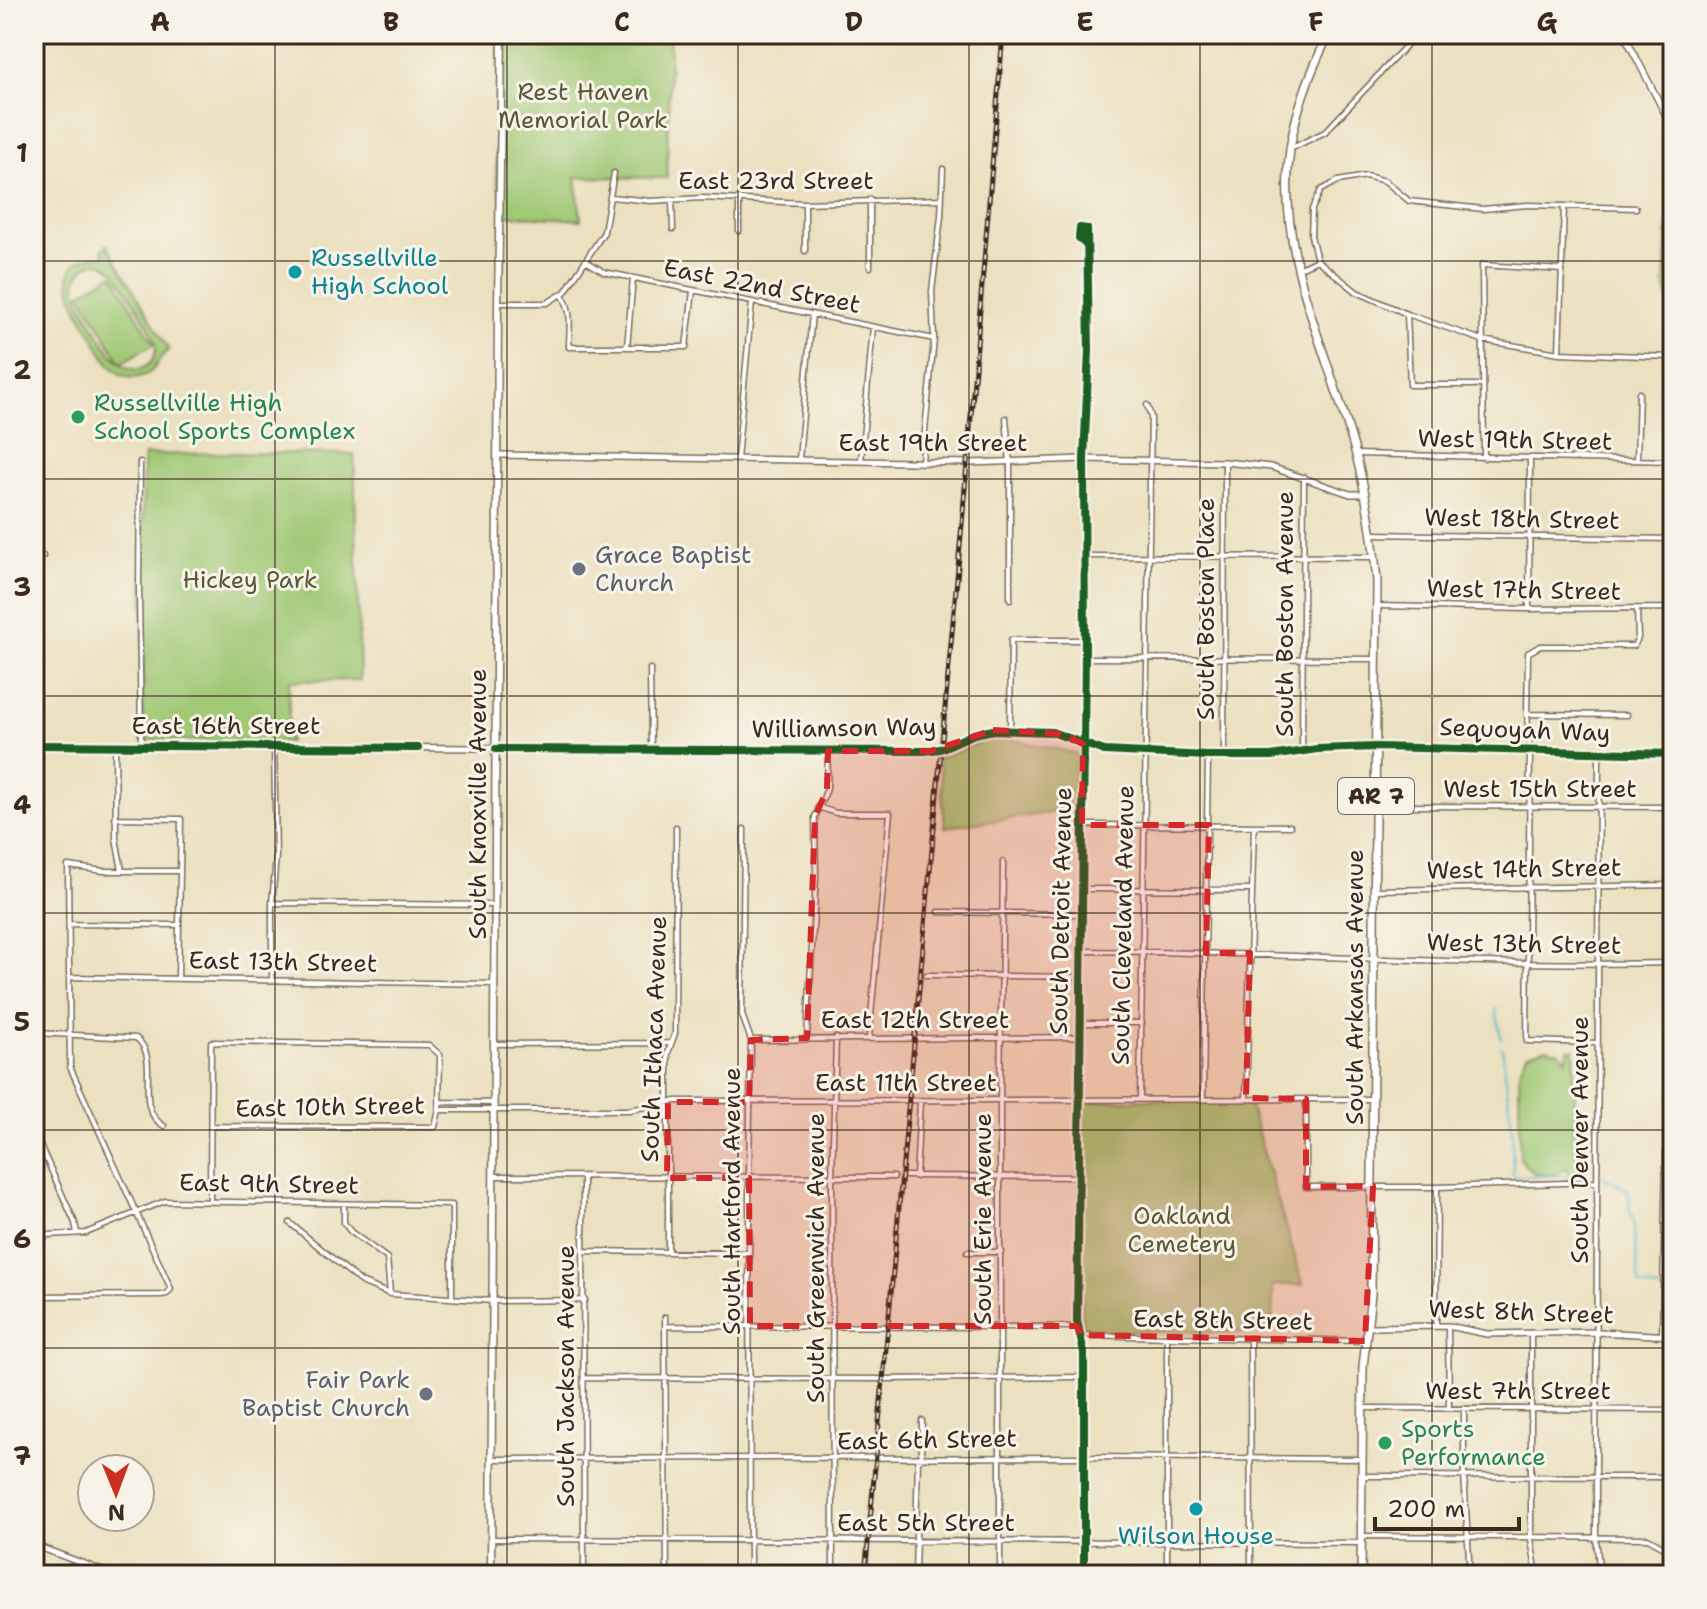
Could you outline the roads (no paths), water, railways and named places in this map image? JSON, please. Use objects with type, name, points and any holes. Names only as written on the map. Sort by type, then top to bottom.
[{"type":"highway","name":"South Arkansas Avenue","points":[[1329,34],[1297,113],[1290,149],[1290,224],[1298,269],[1356,454],[1372,534],[1378,606],[1375,1099],[1371,1294],[1362,1408],[1361,1575]]},
{"type":"main road","name":"South Knoxville Avenue","points":[[491,1575],[502,34]]},
{"type":"street","points":[[1290,149],[1325,132],[1417,34]]},
{"type":"street","points":[[1624,34],[1673,129]]},
{"type":"street","points":[[922,462],[934,339],[932,291],[943,169]]},
{"type":"street","points":[[498,303],[542,304],[562,295],[604,232],[614,173]]},
{"type":"street","points":[[1636,208],[1527,205],[1483,209],[1409,201],[1385,181],[1366,176],[1338,181],[1321,190],[1312,209],[1311,236],[1317,260],[1357,292],[1407,314],[1482,340],[1559,353],[1672,357]]},
{"type":"street","name":"East 23rd Street","points":[[611,197],[651,201],[739,199],[805,203],[942,199]]},
{"type":"street","points":[[672,199],[673,229]]},
{"type":"street","points":[[739,199],[739,231]]},
{"type":"street","points":[[870,199],[870,267]]},
{"type":"street","points":[[805,203],[805,251]]},
{"type":"street","points":[[1559,353],[1564,206]]},
{"type":"street","name":"South Detroit Avenue","points":[[1084,1575],[1084,1353],[1078,1327],[1078,1177],[1085,658],[1084,459],[1089,351],[1087,246]]},
{"type":"street","points":[[1298,269],[1317,260]]},
{"type":"street","name":"East 22nd Street","points":[[586,261],[604,272],[934,339]]},
{"type":"street","points":[[1484,458],[1482,265],[1562,270]]},
{"type":"street","points":[[627,347],[633,278]]},
{"type":"street","points":[[562,295],[569,312],[569,347],[686,347],[693,291]]},
{"type":"street","points":[[737,460],[752,302]]},
{"type":"street","points":[[799,461],[812,314]]},
{"type":"street","points":[[1407,314],[1410,385],[1482,385]]},
{"type":"street","points":[[861,461],[873,327]]},
{"type":"street","points":[[1637,460],[1639,393]]},
{"type":"street","name":"South Cleveland Avenue","points":[[1140,1099],[1151,417],[1147,405]]},
{"type":"street","points":[[1006,418],[1010,463],[1010,599]]},
{"type":"street","name":"West 19th Street","points":[[1356,454],[1672,461]]},
{"type":"street","name":"East 19th Street","points":[[497,455],[799,461],[1010,463],[1084,459],[1225,462],[1271,467],[1350,494],[1365,494]]},
{"type":"street","points":[[1529,609],[1530,458]]},
{"type":"street","points":[[1662,1335],[1671,1120],[1672,461]]},
{"type":"street","points":[[140,462],[141,745]]},
{"type":"street","name":"South Boston Place","points":[[1224,756],[1225,462]]},
{"type":"street","name":"South Boston Avenue","points":[[1302,751],[1304,477]]},
{"type":"street","name":"West 18th Street","points":[[1372,534],[1672,539]]},
{"type":"street","points":[[34,558],[43,556]]},
{"type":"street","points":[[1085,556],[1375,557]]},
{"type":"street","name":"West 17th Street","points":[[1378,606],[1670,608]]},
{"type":"street","points":[[1598,1043],[1527,1041],[1528,653],[1540,646],[1634,646],[1638,638],[1637,609]]},
{"type":"street","points":[[1010,730],[1011,640],[1085,640]]},
{"type":"street","points":[[1085,658],[1378,659]]},
{"type":"street","points":[[650,669],[651,749]]},
{"type":"street","points":[[1527,714],[1627,715]]},
{"type":"street","name":"Williamson Way","points":[[496,749],[931,751],[984,731],[1010,730],[1052,732],[1104,751],[1208,756],[1271,756],[1377,747]]},
{"type":"street","name":"East 16th Street","points":[[34,745],[496,749]]},
{"type":"street","points":[[115,745],[115,818],[122,871]]},
{"type":"street","points":[[272,979],[272,903],[276,856],[274,746]]},
{"type":"street","name":"Sequoyah Way","points":[[1377,747],[1671,753]]},
{"type":"street","points":[[807,1038],[816,876],[815,817],[827,789],[828,751]]},
{"type":"street","name":"South Denver Avenue","points":[[1599,752],[1596,1538],[1600,1575]]},
{"type":"street","points":[[1203,1098],[1208,756]]},
{"type":"street","name":"West 15th Street","points":[[1407,806],[1671,807]]},
{"type":"street","points":[[818,807],[836,813],[890,813],[869,1038]]},
{"type":"street","points":[[115,818],[181,819],[178,978]]},
{"type":"street","points":[[1082,825],[1290,826]]},
{"type":"street","points":[[1246,1098],[1254,826]]},
{"type":"street","name":"South Ithaca Avenue","points":[[668,1251],[668,1053],[675,1033],[676,827]]},
{"type":"street","name":"South Hartford Avenue","points":[[744,829],[742,1015],[751,1040],[750,1575]]},
{"type":"street","name":"South Erie Avenue","points":[[1000,1575],[1003,862]]},
{"type":"street","points":[[34,1313],[39,1296],[167,1294],[171,1286],[70,1067],[68,866],[104,871],[180,871]]},
{"type":"street","name":"West 14th Street","points":[[1375,890],[1671,885]]},
{"type":"street","points":[[1082,889],[1252,890]]},
{"type":"street","points":[[272,903],[495,905]]},
{"type":"street","points":[[939,912],[1082,914]]},
{"type":"street","points":[[69,924],[179,925]]},
{"type":"street","points":[[1081,951],[1374,958]]},
{"type":"street","name":"West 13th Street","points":[[1374,958],[1671,964]]},
{"type":"street","points":[[926,975],[1081,977]]},
{"type":"street","name":"East 13th Street","points":[[70,977],[495,984]]},
{"type":"street","points":[[1080,1023],[1142,1023]]},
{"type":"street","points":[[36,1034],[128,1035],[140,1040],[146,1056],[150,1112],[156,1122],[164,1126]]},
{"type":"street","name":"East 12th Street","points":[[751,1040],[1080,1037]]},
{"type":"street","name":"South Greenwich Avenue","points":[[833,1575],[832,1177],[836,1038]]},
{"type":"street","points":[[210,1201],[211,1042],[429,1045],[440,1055],[439,1110]]},
{"type":"street","points":[[494,1044],[671,1043]]},
{"type":"street","points":[[1306,1099],[1306,1187],[1597,1182]]},
{"type":"street","name":"East 11th Street","points":[[440,1102],[629,1110],[668,1102],[1375,1099]]},
{"type":"street","points":[[916,1177],[920,1101]]},
{"type":"street","name":"East 11th Street","points":[[439,1110],[494,1106]]},
{"type":"street","name":"East 10th Street","points":[[211,1126],[435,1127],[439,1110]]},
{"type":"street","points":[[34,1139],[39,1143],[77,1233]]},
{"type":"street","points":[[494,1176],[894,1177]]},
{"type":"street","points":[[905,1176],[1078,1177]]},
{"type":"street","name":"South Jackson Avenue","points":[[583,1178],[584,1575]]},
{"type":"street","points":[[1436,1326],[1437,1187]]},
{"type":"street","name":"East 9th Street","points":[[39,1296],[36,1259],[44,1238],[51,1234],[91,1231],[165,1201],[452,1205],[452,1296]]},
{"type":"street","points":[[344,1204],[344,1223],[351,1232],[387,1258],[390,1294]]},
{"type":"street","points":[[1665,1209],[1673,1209]]},
{"type":"street","points":[[290,1223],[361,1282],[390,1294],[494,1301],[585,1300]]},
{"type":"street","points":[[584,1251],[749,1253]]},
{"type":"street","points":[[967,1252],[1001,1252]]},
{"type":"street","points":[[665,1317],[667,1575]]},
{"type":"street","points":[[665,1326],[1078,1327]]},
{"type":"street","points":[[1448,1326],[1449,1408]]},
{"type":"street","name":"West 8th Street","points":[[1367,1327],[1448,1326],[1487,1334],[1598,1332],[1673,1336]]},
{"type":"street","points":[[1531,1333],[1531,1539],[1537,1575]]},
{"type":"street","name":"East 8th Street","points":[[1080,1335],[1365,1341]]},
{"type":"street","points":[[1167,1337],[1167,1575]]},
{"type":"street","points":[[1250,1338],[1251,1575]]},
{"type":"street","points":[[585,1378],[1083,1377]]},
{"type":"street","name":"West 7th Street","points":[[1362,1408],[1673,1410]]},
{"type":"street","points":[[1464,1408],[1470,1575]]},
{"type":"street","points":[[915,1575],[922,1421]]},
{"type":"street","name":"East 6th Street","points":[[492,1459],[1361,1459]]},
{"type":"street","points":[[1361,1476],[1673,1477]]},
{"type":"street","name":"East 5th Street","points":[[491,1539],[1251,1542],[1648,1538],[1673,1552]]},
{"type":"street","points":[[34,1545],[113,1575]]},
{"type":"waterway","points":[[1496,1008],[1501,1039]]},
{"type":"waterway","points":[[1502,1047],[1512,1127],[1513,1176],[1589,1176]]},
{"type":"waterway","points":[[1601,1176],[1628,1190],[1639,1285],[1660,1290]]},
{"type":"waterway","points":[[1668,1291],[1673,1292]]},
{"type":"railway","points":[[865,1575],[962,524],[1003,34]]},
{"type":"place","name":"Russellville High School","points":[[295,272]]},
{"type":"place","name":"Russellville High School Sports Complex","points":[[78,417]]},
{"type":"place","name":"Grace Baptist Church","points":[[579,569]]},
{"type":"place","name":"Fair Park Baptist Church","points":[[426,1394]]},
{"type":"place","name":"Sports Performance","points":[[1385,1443]]},
{"type":"place","name":"Wilson House","points":[[1196,1509]]},
{"type":"park label","name":"Rest Haven Memorial Park","points":[[583,106]]},
{"type":"park label","name":"Hickey Park","points":[[250,580]]},
{"type":"park label","name":"Oakland Cemetery","points":[[1182,1230]]}]
